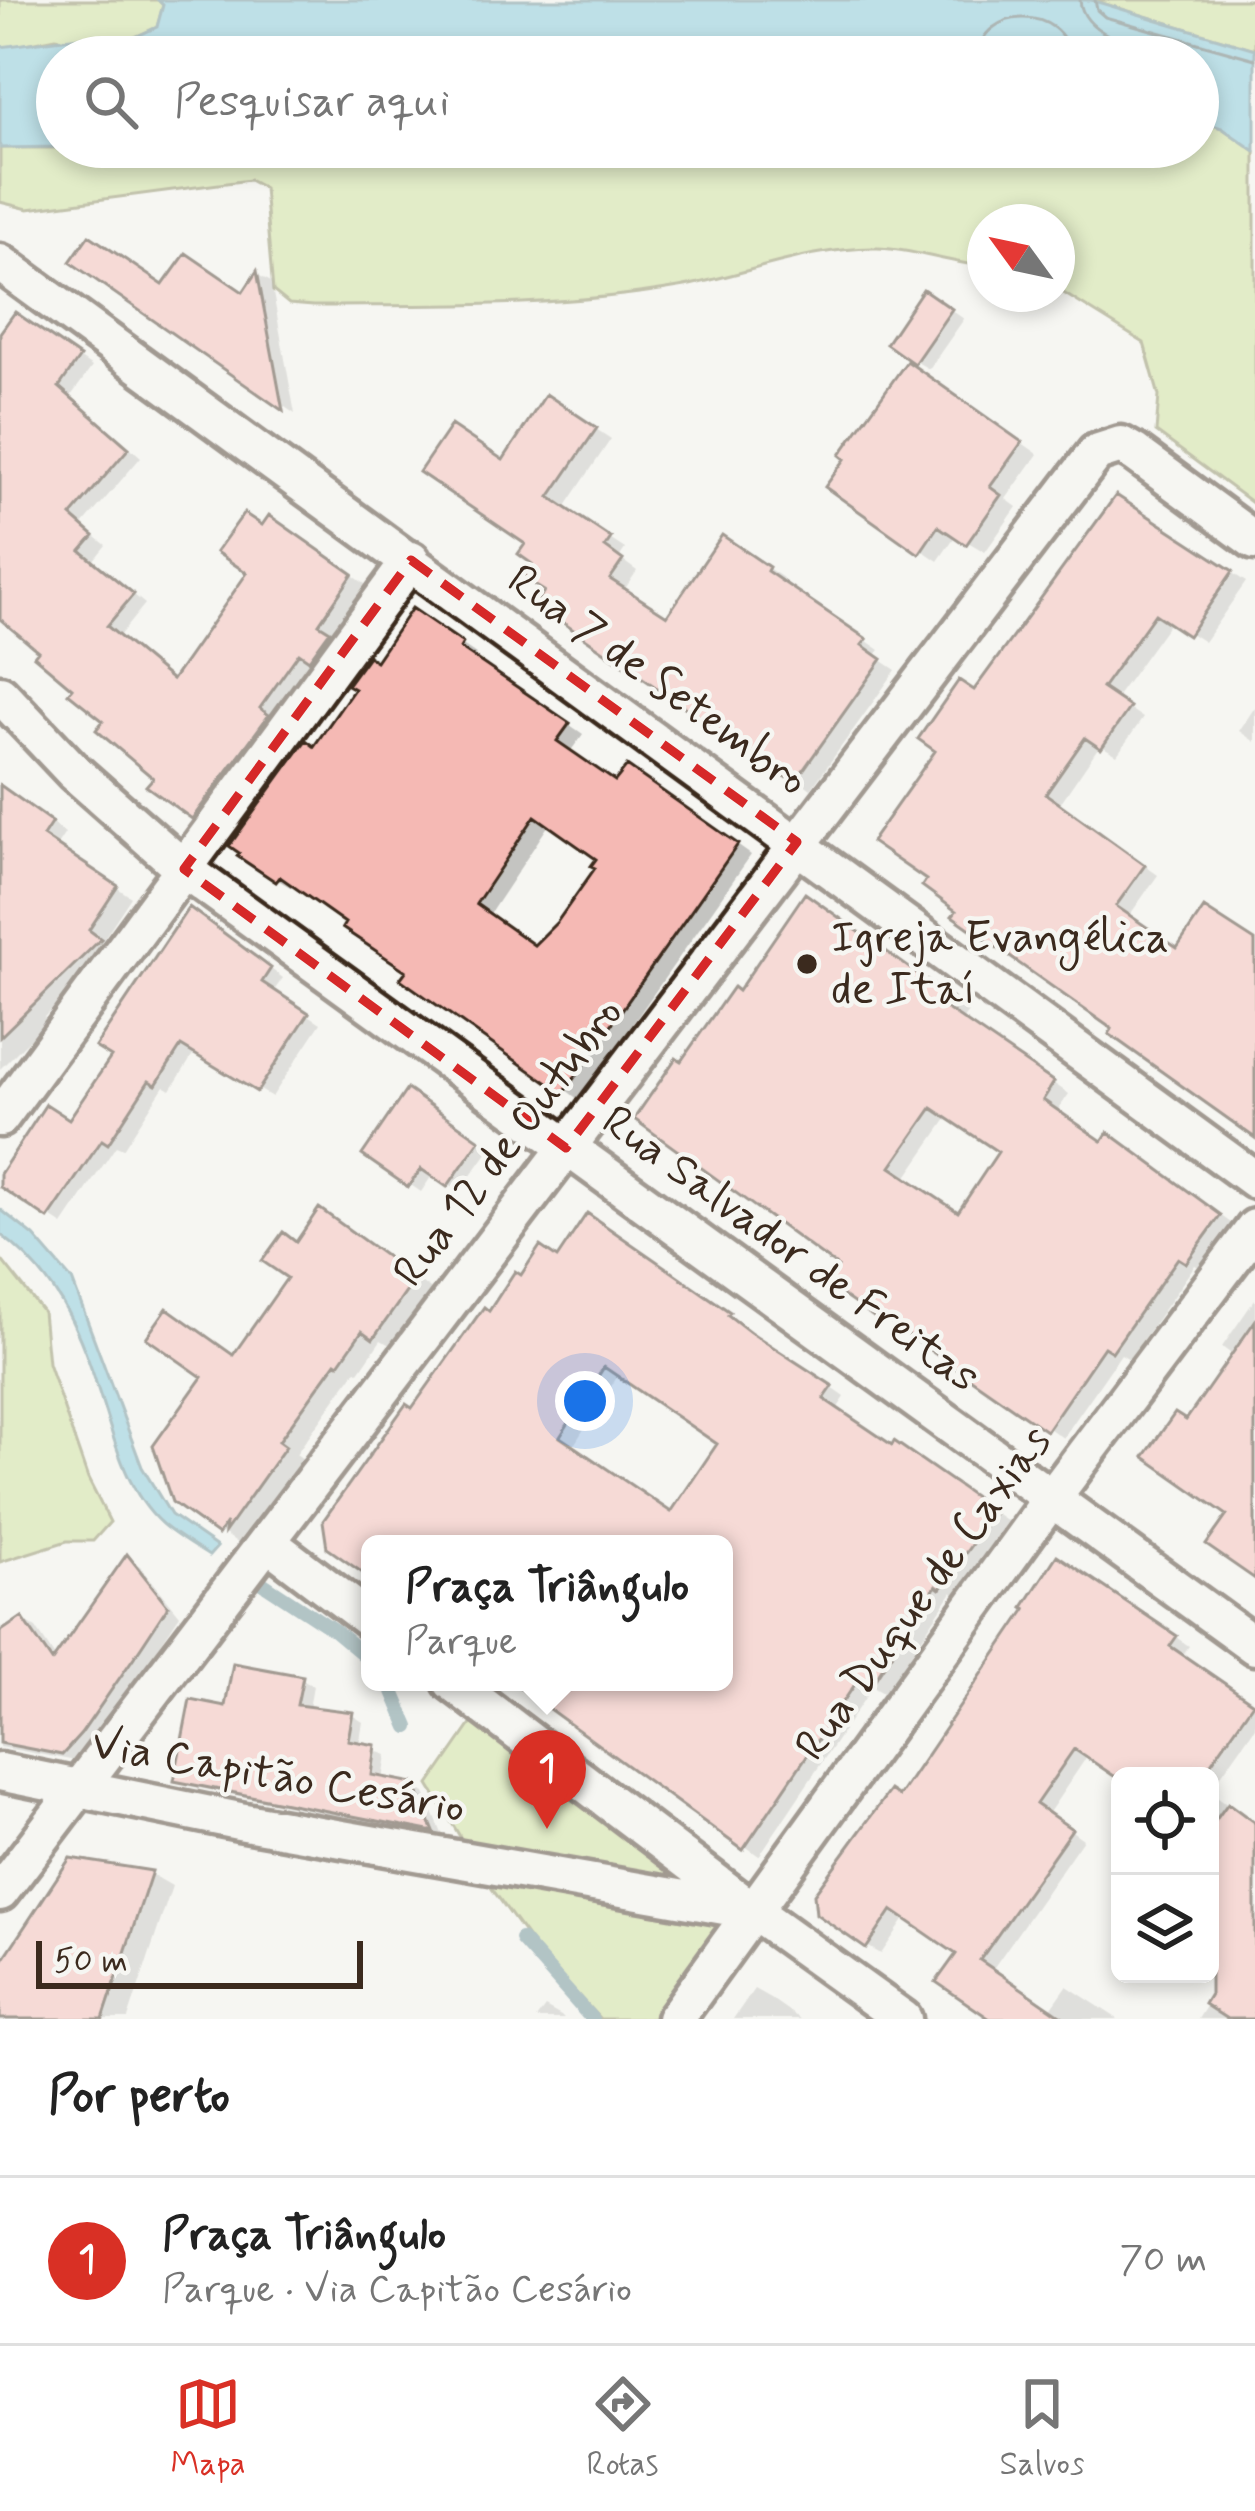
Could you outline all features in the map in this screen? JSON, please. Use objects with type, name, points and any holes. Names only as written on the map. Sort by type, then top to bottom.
[{"type":"street","name":"Rua 7 de Setembro","points":[[0,263],[1255,1180]]},
{"type":"street","name":"Rua 12 de Outubro","points":[[0,1892],[1096,453],[1120,446],[1135,453],[1255,541]]},
{"type":"street","points":[[0,1118],[411,560]]},
{"type":"street","name":"Rua Salvador de Freitas","points":[[0,694],[74,772],[184,868],[1255,1646]]},
{"type":"street","name":"Rua Duque de Caxias","points":[[675,2019],[1051,1499],[1255,1228]]},
{"type":"street","points":[[267,1542],[361,1613]]},
{"type":"street","points":[[464,1691],[903,2019]]},
{"type":"street","name":"Via Capitão Cesário","points":[[0,1772],[753,1911]]},
{"type":"highlighted area","points":[[411,560],[797,842],[566,1148],[184,869]]},
{"type":"green space","points":[[0,0],[158,0],[163,5],[157,27],[137,36],[36,36],[36,42],[0,47]]},
{"type":"green space","points":[[1092,0],[1255,0],[1255,49]]},
{"type":"green space","points":[[1219,127],[1255,151],[1255,505],[1156,432],[1159,396],[1144,343],[1075,300],[1075,204],[967,204],[967,263],[891,249],[852,249],[679,287],[588,299],[313,306],[289,304],[273,291],[264,188],[249,180],[28,209],[0,202],[0,148],[36,148],[36,168],[1219,168]]},
{"type":"green space","points":[[0,1258],[43,1312],[48,1363],[88,1479],[110,1522],[93,1541],[67,1541],[0,1562]]},
{"type":"green space","points":[[481,1710],[738,1904],[482,1873],[429,1785]]},
{"type":"green space","points":[[487,1882],[747,1914],[669,2019],[600,2019],[538,1952]]},
{"type":"water","points":[[158,0],[1091,0],[1211,36],[137,36],[157,27],[163,5]]},
{"type":"water","points":[[1219,38],[1255,49],[1255,151],[1222,128]]},
{"type":"water","points":[[36,42],[36,147],[0,148],[0,47]]},
{"type":"water","points":[[0,1209],[34,1236],[72,1280],[142,1467],[171,1515],[217,1547],[209,1556],[162,1524],[138,1495],[73,1323],[50,1284],[0,1234]]},
{"type":"building","points":[[89,235],[163,285],[186,253],[243,292],[257,271],[283,411],[70,262]]},
{"type":"building","points":[[923,289],[952,309],[914,364],[886,344]]},
{"type":"building","points":[[15,312],[80,357],[59,387],[129,448],[71,516],[94,536],[81,551],[134,594],[107,626],[172,680],[247,573],[216,552],[244,513],[262,525],[269,515],[353,574],[319,624],[330,631],[309,660],[299,653],[260,708],[269,715],[192,819],[146,786],[153,778],[96,730],[103,721],[68,693],[72,688],[34,656],[38,651],[0,619],[0,333]]},
{"type":"building","points":[[907,361],[1022,442],[990,487],[1001,495],[966,545],[938,526],[919,554],[825,487],[845,459],[840,455]]},
{"type":"building","points":[[546,394],[597,428],[550,497],[611,538],[605,547],[623,560],[610,579],[667,616],[722,535],[867,639],[862,645],[882,659],[794,783],[536,604],[544,591],[523,578],[532,564],[518,554],[525,544],[419,472],[451,425],[503,460]]},
{"type":"building","points":[[1116,495],[1233,571],[1188,636],[1155,614],[1102,688],[1130,707],[1101,749],[1085,738],[1046,794],[1145,865],[1116,906],[1177,948],[1204,908],[1255,941],[1255,1138],[952,916],[956,911],[922,886],[926,880],[871,842],[935,751],[918,739],[959,680],[974,690]]},
{"type":"building","points":[[412,608],[463,643],[460,648],[570,723],[557,741],[615,781],[627,766],[738,844],[563,1094],[400,979],[406,971],[342,928],[345,923],[280,877],[276,882],[229,846],[306,740],[314,746],[354,689],[347,685],[368,656],[376,661]],"holes":[[[535,816],[596,859],[591,866],[595,868],[557,922],[534,945],[476,904]]]},
{"type":"building","points":[[0,785],[52,822],[43,836],[118,886],[89,930],[101,939],[0,1037]]},
{"type":"building","points":[[805,893],[954,1000],[947,1009],[1054,1082],[1043,1100],[1102,1141],[1108,1132],[1221,1215],[1186,1263],[1178,1258],[1112,1352],[1104,1347],[1046,1431],[878,1314],[875,1318],[826,1284],[838,1267],[634,1119],[733,987],[738,991]],"holes":[[[932,1108],[998,1152],[958,1212],[891,1167]]]},
{"type":"building","points":[[189,907],[271,968],[262,982],[309,1013],[257,1092],[181,1046],[156,1085],[149,1081],[108,1144],[102,1140],[48,1219],[0,1187],[0,1174],[46,1104],[69,1119],[111,1057],[95,1047]]},
{"type":"building","points":[[407,1089],[480,1140],[447,1187],[421,1169],[408,1187],[362,1155]]},
{"type":"building","points":[[319,1208],[416,1278],[373,1339],[362,1331],[336,1362],[279,1441],[286,1446],[225,1532],[226,1523],[218,1535],[172,1502],[153,1446],[202,1377],[146,1338],[167,1308],[233,1355],[287,1278],[262,1261],[283,1232],[296,1242]]},
{"type":"building","points":[[587,1213],[833,1386],[824,1399],[995,1511],[940,1589],[936,1586],[870,1687],[858,1680],[743,1850],[524,1691],[733,1691],[733,1535],[361,1535],[361,1572],[327,1548],[323,1521],[406,1404],[412,1408],[484,1307],[489,1311],[515,1271],[521,1275],[540,1246],[557,1258]],"holes":[[[604,1367],[717,1444],[671,1512],[560,1437]]]},
{"type":"building","points":[[1255,1321],[1255,1579],[1206,1545],[1227,1515],[1144,1457],[1175,1413],[1186,1420]]},
{"type":"building","points":[[127,1554],[168,1606],[141,1647],[62,1755],[0,1743],[0,1632],[22,1617],[52,1661]]},
{"type":"building","points":[[1057,1555],[1177,1636],[1170,1646],[1253,1703],[1208,1767],[1111,1767],[1111,1774],[1074,1749],[1036,1804],[1072,1829],[980,1960],[1066,2019],[990,2019],[936,1982],[956,1954],[892,1910],[866,1949],[816,1914],[814,1894],[890,1790],[899,1796],[1026,1609]]},
{"type":"building","points":[[233,1663],[303,1676],[297,1705],[353,1712],[348,1740],[376,1745],[372,1775],[414,1783],[434,1832],[174,1781],[190,1699],[225,1706]]},
{"type":"building","points":[[1228,1803],[1255,1823],[1255,2019],[1227,2019],[1204,2004],[1210,1983],[1219,1983],[1219,1816]]},
{"type":"building","points":[[70,1858],[152,1871],[103,2019],[0,2019],[0,1964]]},
{"type":"waterway","points":[[247,1573],[361,1652]]},
{"type":"waterway","points":[[393,1691],[408,1727]]},
{"type":"waterway","points":[[521,1939],[592,2019]]},
{"type":"place","name":"Igreja Evangélica de Itaí","points":[[807,964]]},
{"type":"place","name":"Praça Triângulo","points":[[547,1829]]}]
